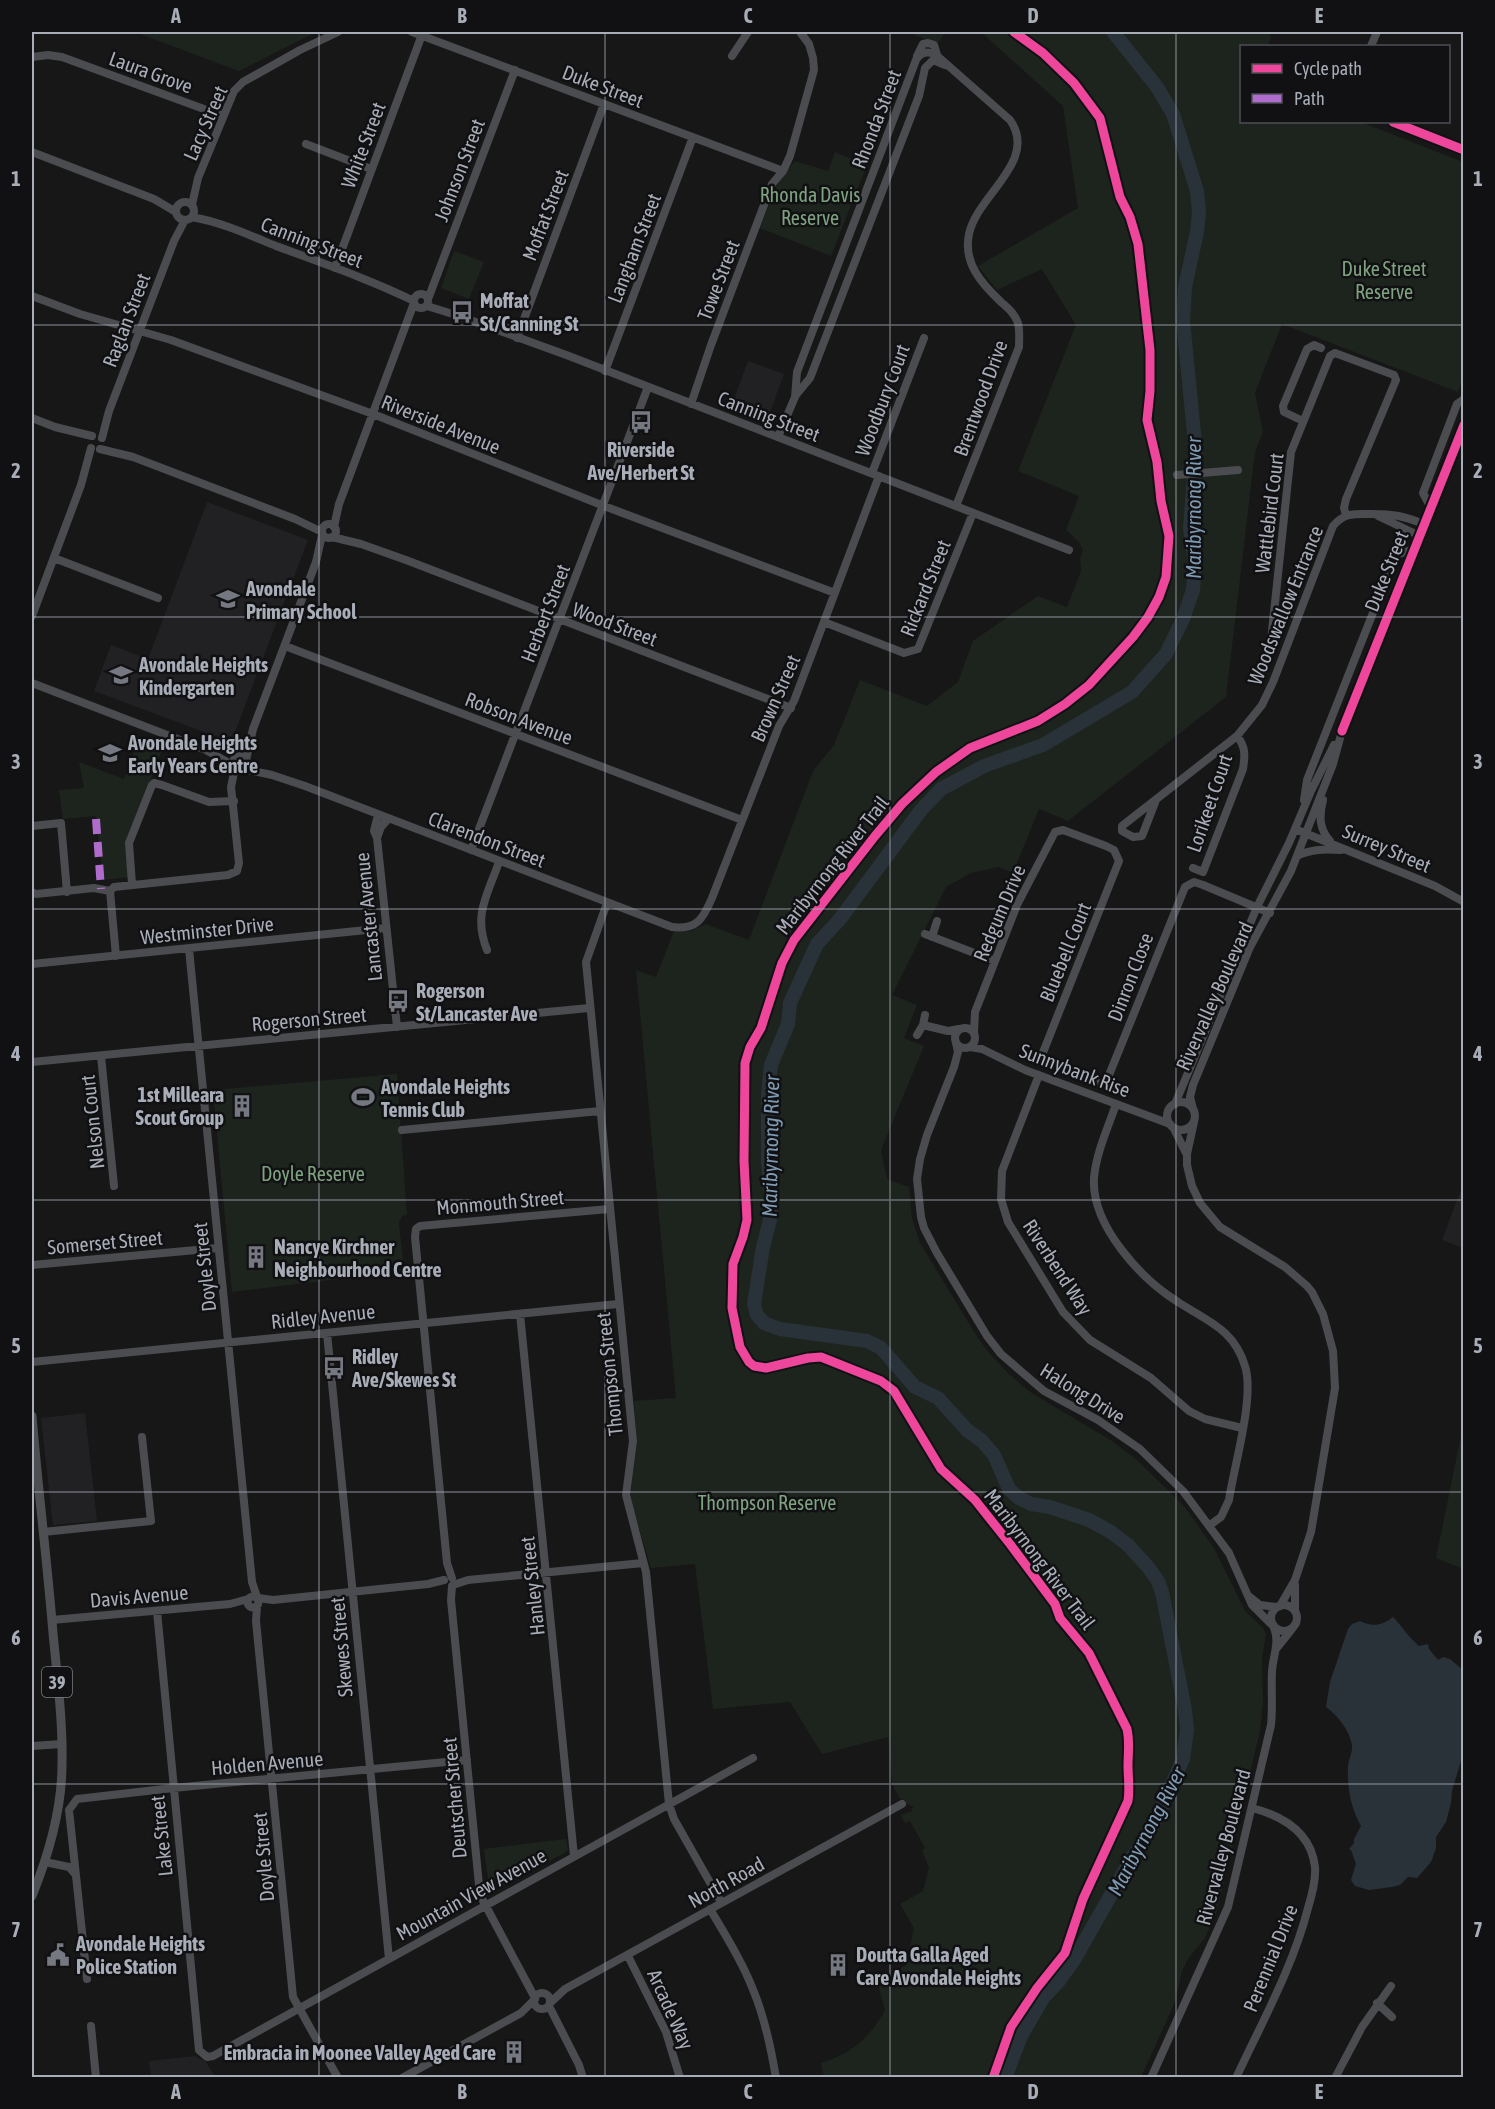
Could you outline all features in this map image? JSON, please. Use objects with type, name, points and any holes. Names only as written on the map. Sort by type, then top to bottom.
[{"type":"main road","name":"39","points":[[32,1416],[33,1455],[52,1620],[62,1744],[57,1818],[45,1862],[32,1896]]},
{"type":"street","name":"Lacy Street","points":[[185,211],[234,91],[243,82],[338,32]]},
{"type":"street","name":"Duke Street","points":[[412,32],[423,33],[604,105],[783,171]]},
{"type":"street","points":[[732,57],[748,32]]},
{"type":"street","name":"Towe Street","points":[[691,404],[772,184],[783,171],[789,156],[814,70],[808,44],[800,32]]},
{"type":"street","name":"White Street","points":[[335,268],[423,33]]},
{"type":"street","name":"Rhonda Street","points":[[795,397],[797,372],[916,60],[919,55],[925,53],[937,55],[953,70]]},
{"type":"street","name":"Laura Grove","points":[[32,57],[48,55],[62,57],[223,116]]},
{"type":"street","name":"Rhonda Street","points":[[778,437],[795,397],[810,378],[919,96],[925,68],[933,60],[953,70]]},
{"type":"street","name":"Johnson Street","points":[[426,304],[515,70]]},
{"type":"street","name":"Brentwood Drive","points":[[953,70],[1010,120],[1017,130],[1020,144],[1008,171],[974,217],[969,234],[970,260],[975,273],[983,285],[1011,312],[1017,322],[1019,346],[956,506]]},
{"type":"street","name":"Moffat Street","points":[[517,338],[604,105]]},
{"type":"street","points":[[1396,123],[1464,150]]},
{"type":"street","name":"Langham Street","points":[[605,371],[693,137]]},
{"type":"street","points":[[306,144],[371,169]]},
{"type":"street","name":"Canning Street","points":[[32,152],[416,298]]},
{"type":"street","name":"Raglan Street","points":[[32,616],[185,211]]},
{"type":"street","name":"Johnson Street","points":[[416,298],[434,281]]},
{"type":"street","points":[[110,891],[114,887],[132,884],[228,875],[237,871],[239,863],[231,787],[416,298],[424,294],[426,304]]},
{"type":"street","name":"Riverside Avenue","points":[[32,296],[80,314],[171,340],[372,414],[604,506],[835,593]]},
{"type":"street","points":[[416,298],[417,308],[426,304]]},
{"type":"street","points":[[407,324],[426,304]]},
{"type":"street","name":"Canning Street","points":[[426,304],[648,387],[1069,550]]},
{"type":"street","name":"Woodbury Court","points":[[875,475],[924,338]]},
{"type":"street","points":[[1303,421],[1289,416],[1284,412],[1283,406],[1307,349],[1314,345],[1321,348]]},
{"type":"street","name":"Wattlebird Court","points":[[1269,650],[1290,459],[1330,356],[1340,354],[1394,375],[1396,383],[1346,499],[1344,508],[1346,515]]},
{"type":"street","name":"Herbert Street","points":[[471,850],[517,735],[648,387]]},
{"type":"street","points":[[1431,508],[1423,493],[1457,404],[1464,399]]},
{"type":"street","name":"Wood Street","points":[[32,418],[791,708]]},
{"type":"street","name":"Duke Street","points":[[1295,829],[1311,791],[1342,731],[1464,425]]},
{"type":"street","points":[[1177,475],[1238,470]]},
{"type":"street","name":"Brown Street","points":[[691,927],[706,913],[779,726],[791,708],[835,593],[875,475]]},
{"type":"street","name":"Rickard Street","points":[[824,622],[904,653],[918,650],[973,513]]},
{"type":"street","name":"Woodswallow Entrance","points":[[1156,800],[1142,836],[1133,837],[1122,831],[1122,826],[1237,736],[1262,705],[1333,526],[1340,518],[1353,513],[1389,513],[1424,524]]},
{"type":"street","name":"Woodswallow Entrance","points":[[1374,514],[1420,536]]},
{"type":"street","points":[[1301,813],[1307,780],[1393,562],[1399,554],[1414,549]]},
{"type":"street","points":[[54,558],[158,598]]},
{"type":"street","name":"Robson Avenue","points":[[285,646],[742,820]]},
{"type":"street","name":"Clarendon Street","points":[[32,683],[607,903],[672,927],[691,927]]},
{"type":"street","name":"Duke Street","points":[[1306,833],[1333,764],[1342,731]]},
{"type":"street","name":"Lorikeet Court","points":[[1193,868],[1203,872],[1243,769],[1245,751],[1237,736]]},
{"type":"street","points":[[1331,842],[1322,832],[1320,818],[1333,764]]},
{"type":"street","points":[[132,884],[129,843],[152,784],[162,785],[208,802],[234,801]]},
{"type":"street","name":"Lancaster Avenue","points":[[378,815],[374,831],[377,838],[397,1028]]},
{"type":"street","name":"Lancaster Avenue","points":[[377,838],[381,827],[388,819]]},
{"type":"street","points":[[32,826],[61,823],[67,892]]},
{"type":"street","name":"Surrey Street","points":[[1295,829],[1435,886],[1464,902]]},
{"type":"street","name":"Rivervalley Boulevard","points":[[1172,1108],[1257,907],[1295,829]]},
{"type":"street","name":"Bluebell Court","points":[[1040,1060],[1117,867],[1118,856],[1114,850],[1106,846],[1059,831]]},
{"type":"street","name":"Redgum Drive","points":[[974,1034],[975,1012],[1017,905],[1055,832],[1059,831]]},
{"type":"street","name":"Rivervalley Boulevard","points":[[1193,1109],[1190,1097],[1193,1085],[1250,947],[1291,871],[1306,833]]},
{"type":"street","points":[[1297,856],[1308,851],[1324,849],[1346,851]]},
{"type":"street","points":[[487,950],[482,938],[480,915],[499,862]]},
{"type":"street","name":"Dinron Close","points":[[1105,1085],[1161,943],[1183,890],[1188,884],[1194,882],[1203,885],[1257,907]]},
{"type":"street","points":[[32,892],[36,894],[67,892],[94,888],[110,891]]},
{"type":"street","points":[[110,891],[116,956]]},
{"type":"street","name":"Thompson Street","points":[[607,903],[586,962],[633,1441],[626,1495],[643,1563],[669,1804],[674,1819],[721,1902]]},
{"type":"street","points":[[1257,907],[1270,912]]},
{"type":"street","points":[[937,921],[928,935],[995,961]]},
{"type":"street","name":"Westminster Drive","points":[[32,964],[386,928]]},
{"type":"street","name":"Doyle Street","points":[[189,949],[293,1997],[338,2078]]},
{"type":"street","name":"Rogerson Street","points":[[32,1062],[590,1008]]},
{"type":"street","name":"Redgum Drive","points":[[960,1028],[975,1012]]},
{"type":"street","points":[[917,1035],[926,1015]]},
{"type":"street","points":[[923,1025],[951,1031],[968,1028],[974,1034],[975,1042],[968,1047],[960,1047],[934,1028]]},
{"type":"street","points":[[955,1042],[956,1032],[960,1028]]},
{"type":"street","name":"Sunnybank Rise","points":[[974,1034],[991,1054]]},
{"type":"street","name":"Halong Drive","points":[[955,1042],[958,1052],[954,1067],[927,1135],[917,1179],[921,1217],[937,1253],[987,1336],[1001,1354],[1044,1391],[1098,1420],[1140,1449],[1183,1491],[1229,1553],[1252,1605],[1273,1627]]},
{"type":"street","name":"Sunnybank Rise","points":[[968,1047],[979,1048],[1039,1075],[1171,1125]]},
{"type":"street","name":"Halong Drive","points":[[954,1067],[968,1047]]},
{"type":"street","points":[[1027,1055],[1054,1066]]},
{"type":"street","name":"Nelson Court","points":[[101,1056],[114,1186]]},
{"type":"street","name":"Riverbend Way","points":[[1039,1075],[1002,1171],[1001,1199],[1008,1222],[1063,1312],[1090,1340],[1151,1378],[1189,1411],[1205,1419],[1242,1428]]},
{"type":"street","points":[[1091,1080],[1119,1091]]},
{"type":"street","points":[[1116,1104],[1095,1169],[1095,1193],[1102,1217],[1126,1255],[1143,1274],[1177,1302],[1225,1331],[1245,1363],[1248,1394],[1226,1509],[1221,1517],[1210,1525]]},
{"type":"street","points":[[1187,1154],[1171,1125],[1172,1108],[1187,1104],[1193,1109],[1194,1122],[1187,1154],[1188,1174],[1200,1203],[1210,1216],[1231,1234],[1285,1267],[1315,1301],[1323,1314],[1329,1332],[1336,1377],[1312,1527],[1295,1580],[1271,1615],[1273,1627],[1281,1631],[1293,1628]]},
{"type":"street","name":"Sunnybank Rise","points":[[1148,1116],[1172,1108]]},
{"type":"street","points":[[402,1130],[600,1111]]},
{"type":"street","points":[[1171,1125],[1185,1130],[1194,1122]]},
{"type":"street","name":"Monmouth Street","points":[[423,1323],[415,1238],[416,1229],[420,1226],[609,1209]]},
{"type":"street","name":"Somerset Street","points":[[32,1265],[218,1248]]},
{"type":"street","name":"Ridley Avenue","points":[[32,1362],[618,1304]]},
{"type":"street","name":"Hanley Street","points":[[520,1314],[574,1856]]},
{"type":"street","name":"Deutscher Street","points":[[423,1323],[480,1894],[528,1981],[556,2021],[584,2078]]},
{"type":"street","name":"Skewes Street","points":[[327,1333],[389,1959]]},
{"type":"street","points":[[43,1532],[151,1521],[142,1437]]},
{"type":"street","name":"Davis Avenue","points":[[52,1620],[643,1563]]},
{"type":"street","points":[[1276,1649],[1297,1620],[1295,1580]]},
{"type":"street","points":[[1249,1596],[1266,1607],[1288,1606],[1295,1611]]},
{"type":"street","name":"Lake Street","points":[[157,1611],[199,2050],[204,2056]]},
{"type":"street","name":"Rivervalley Boulevard","points":[[1151,2078],[1228,1907],[1271,1725],[1272,1673],[1276,1649],[1273,1627]]},
{"type":"street","points":[[32,1746],[62,1744]]},
{"type":"street","name":"Mountain View Avenue","points":[[204,2056],[213,2056],[753,1758]]},
{"type":"street","name":"Holden Avenue","points":[[75,1874],[69,1810],[72,1804],[82,1797],[467,1760]]},
{"type":"street","name":"North Road","points":[[402,2078],[902,1804]]},
{"type":"street","name":"Perennial Drive","points":[[1236,2078],[1293,1957],[1306,1916],[1315,1874],[1314,1862],[1306,1842],[1294,1826],[1279,1816],[1252,1808]]},
{"type":"street","points":[[45,1862],[69,1866],[75,1874],[87,1979]]},
{"type":"street","points":[[710,1909],[740,1960],[754,1992],[766,2027],[776,2078]]},
{"type":"street","name":"Arcade Way","points":[[628,1956],[666,2032],[680,2078]]},
{"type":"street","points":[[1335,2078],[1362,2027],[1391,1986]]},
{"type":"street","points":[[1377,2003],[1392,2017]]},
{"type":"street","points":[[91,2026],[96,2078]]},
{"type":"shaded area","points":[[748,361],[784,374],[770,412],[734,399]]},
{"type":"shaded area","name":"Avondale Primary School","points":[[207,502],[308,540],[232,740],[228,741],[94,691],[111,645],[148,659]]},
{"type":"shaded area","points":[[1463,1184],[1464,1248],[1442,1240]]},
{"type":"shaded area","points":[[85,1413],[97,1521],[53,1525],[41,1418]]},
{"type":"shaded area","points":[[1393,1617],[1419,1646],[1428,1644],[1429,1649],[1438,1660],[1443,1657],[1450,1659],[1463,1670],[1463,1754],[1446,1822],[1436,1837],[1436,1848],[1431,1862],[1417,1878],[1408,1877],[1400,1885],[1369,1890],[1355,1886],[1351,1880],[1356,1864],[1349,1849],[1361,1826],[1352,1805],[1348,1783],[1352,1745],[1342,1723],[1326,1707],[1330,1682],[1348,1629],[1352,1624],[1360,1621],[1377,1625]]},
{"type":"shaded area","points":[[195,2056],[206,2062],[215,2077],[151,2077],[149,2061]]},
{"type":"green space","points":[[135,32],[316,32],[239,71]]},
{"type":"green space","points":[[908,32],[946,32],[937,44]]},
{"type":"green space","points":[[981,32],[1270,32],[1268,45],[1240,45],[1240,123],[1364,123],[1463,162],[1463,377],[1458,392],[1282,324],[1255,393],[1263,432],[1255,452],[1226,697],[1068,821],[1039,809],[1013,873],[999,867],[971,873],[946,887],[892,995],[917,1005],[904,1038],[924,1046],[881,1150],[887,1179],[909,1187],[912,1218],[920,1243],[976,1335],[1009,1374],[1030,1392],[1112,1441],[1137,1460],[1184,1506],[1214,1548],[1245,1611],[1263,1628],[1266,1634],[1262,1659],[1263,1704],[1260,1731],[1217,1911],[1205,1938],[1188,1959],[1182,1971],[1175,2002],[1141,2077],[824,2077],[821,2063],[842,2055],[859,2044],[873,2029],[885,2010],[878,1984],[906,1965],[914,1928],[900,1904],[923,1891],[929,1868],[922,1850],[925,1848],[910,1821],[905,1823],[901,1815],[912,1811],[914,1807],[907,1804],[904,1799],[900,1799],[892,1784],[888,1737],[822,1754],[790,1702],[713,1709],[695,1564],[651,1568],[630,1498],[637,1442],[634,1401],[676,1398],[636,970],[656,977],[674,931],[690,931],[706,924],[749,940],[813,771],[834,745],[860,680],[927,706],[958,682],[973,641],[1038,596],[1067,607],[1081,571],[1080,558],[1083,550],[1079,542],[1066,530],[1079,496],[1018,471],[1076,325],[1042,269],[997,290],[978,266],[1078,208],[1063,106]]},
{"type":"green space","name":"Rhonda Davis Reserve","points":[[835,152],[867,165],[831,256],[760,228],[778,182],[795,161],[828,171]]},
{"type":"green space","points":[[454,251],[484,262],[469,299],[441,288]]},
{"type":"green space","points":[[138,742],[162,750],[127,843],[129,877],[103,880],[96,816],[63,819],[59,790],[84,788],[79,762],[124,779]]},
{"type":"green space","name":"Doyle Reserve","points":[[397,1074],[407,1215],[402,1216],[399,1223],[404,1271],[232,1292],[213,1090]]},
{"type":"green space","points":[[1463,1426],[1463,1569],[1436,1558]]},
{"type":"green space","points":[[566,1839],[568,1851],[490,1893],[484,1849]]},
{"type":"waterway","name":"Maribyrnong River","points":[[1005,2078],[1021,2036],[1043,1998],[1074,1960],[1130,1861],[1155,1822],[1183,1759],[1187,1730],[1185,1710],[1162,1592],[1158,1581],[1148,1567],[1128,1545],[1111,1532],[1089,1520],[1050,1507],[1031,1504],[1019,1498],[1009,1489],[994,1455],[982,1441],[967,1430],[938,1398],[915,1387],[881,1348],[867,1341],[780,1329],[764,1323],[757,1315],[754,1304],[763,1247],[770,1220],[768,1094],[771,1065],[788,1024],[790,1003],[817,944],[840,919],[921,810],[941,789],[984,766],[1043,745],[1132,692],[1166,654],[1183,619],[1193,590],[1195,564],[1190,528],[1196,454],[1183,321],[1185,287],[1197,232],[1199,212],[1197,191],[1173,114],[1157,87],[1113,32]]},
{"type":"marked path","points":[[96,819],[101,889]]},
{"type":"cycle path","name":"Maribyrnong River Trail","points":[[993,2078],[1011,2027],[1037,1988],[1065,1953],[1083,1899],[1128,1801],[1129,1743],[1127,1729],[1089,1653],[1060,1618],[1055,1604],[975,1500],[941,1469],[894,1391],[881,1381],[821,1357],[766,1368],[754,1366],[740,1347],[732,1308],[733,1264],[747,1220],[744,1161],[745,1063],[750,1047],[761,1028],[782,963],[794,940],[902,804],[936,772],[970,748],[1038,721],[1089,685],[1148,617],[1159,597],[1166,577],[1169,536],[1161,501],[1157,462],[1147,420],[1150,350],[1138,244],[1130,217],[1120,197],[1100,118],[1074,83],[1043,53],[1014,32]]},
{"type":"cycle path","points":[[1396,123],[1464,150]]},
{"type":"cycle path","points":[[1342,731],[1464,425]]},
{"type":"place","name":"Moffat St/Canning St","points":[[462,312]]},
{"type":"place","name":"Riverside Ave/Herbert St","points":[[641,422]]},
{"type":"place","name":"Avondale Primary School","points":[[228,599]]},
{"type":"place","name":"Avondale Heights Kindergarten","points":[[121,675]]},
{"type":"place","name":"Avondale Heights Early Years Centre","points":[[110,753]]},
{"type":"place","name":"Rogerson St/Lancaster Ave","points":[[398,1001]]},
{"type":"place","name":"Avondale Heights Tennis Club","points":[[363,1097]]},
{"type":"place","name":"1st Milleara Scout Group","points":[[242,1106]]},
{"type":"place","name":"Nancye Kirchner Neighbourhood Centre","points":[[256,1257]]},
{"type":"place","name":"Ridley Ave/Skewes St","points":[[334,1368]]},
{"type":"place","name":"Avondale Heights Police Station","points":[[58,1955]]},
{"type":"place","name":"Doutta Galla Aged Care Avondale Heights","points":[[838,1965]]},
{"type":"place","name":"Embracia in Moonee Valley Aged Care","points":[[514,2052]]},
{"type":"park label","name":"Duke Street Reserve","points":[[1384,280]]},
{"type":"park label","name":"Thompson Reserve","points":[[767,1502]]}]
